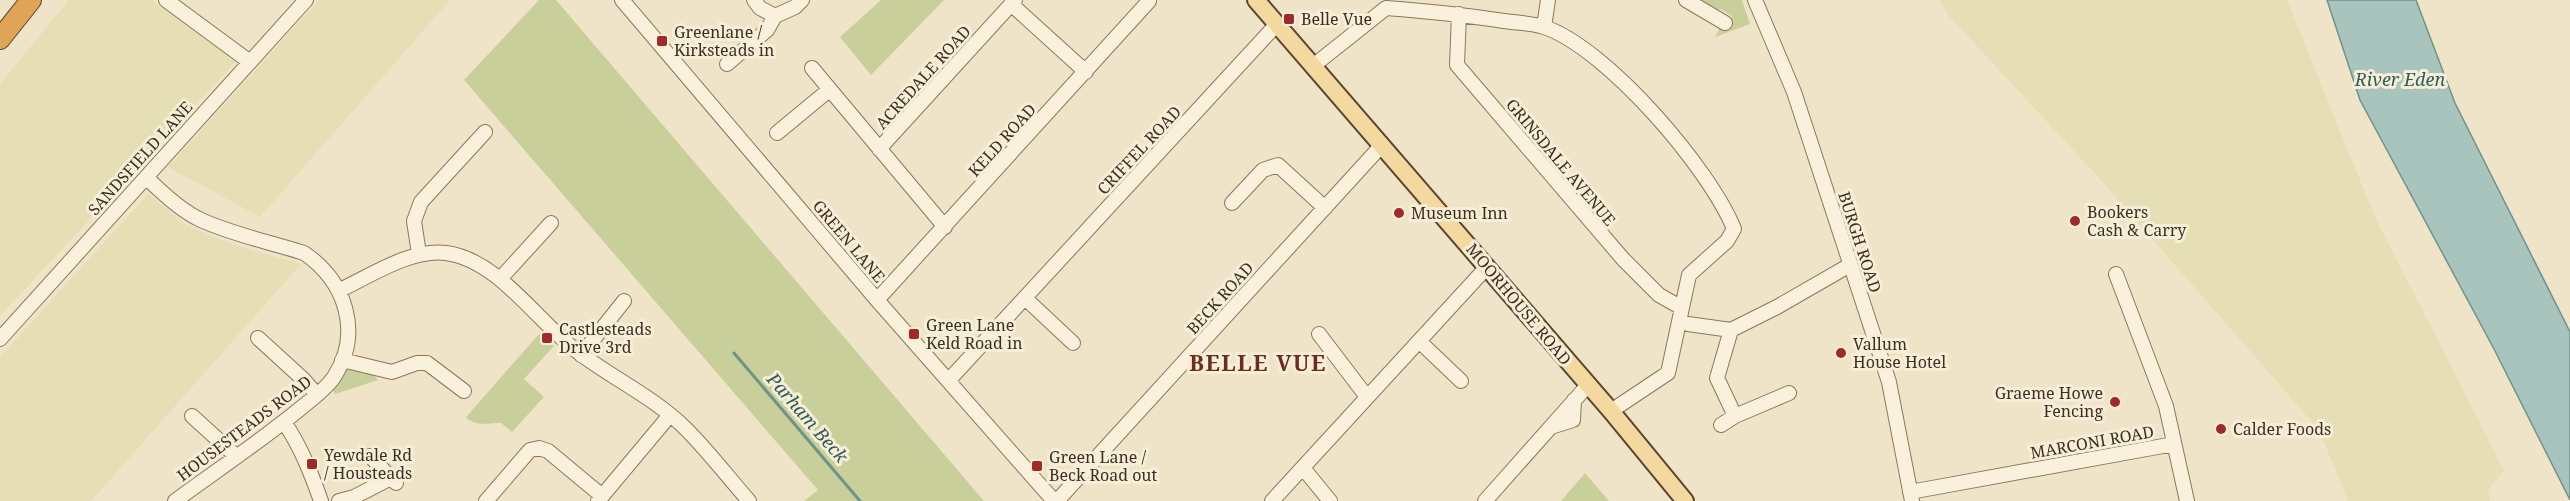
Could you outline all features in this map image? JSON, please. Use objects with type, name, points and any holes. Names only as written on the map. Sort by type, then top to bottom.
[{"type":"highway","points":[[0,39],[31,0]]},
{"type":"main road","name":"MOORHOUSE ROAD","points":[[1256,0],[1611,411],[1685,501]]},
{"type":"street","points":[[166,0],[250,62]]},
{"type":"street","name":"SANDSFIELD LANE","points":[[0,339],[306,0]]},
{"type":"street","name":"GREEN LANE","points":[[622,0],[878,300],[1056,501]]},
{"type":"street","points":[[754,0],[760,8],[775,16]]},
{"type":"street","points":[[727,64],[767,30],[775,16],[795,7],[802,0]]},
{"type":"street","points":[[1544,27],[1548,0]]},
{"type":"street","points":[[1686,0],[1725,23]]},
{"type":"street","name":"BURGH ROAD","points":[[1755,0],[1794,92],[1889,382],[1911,496]]},
{"type":"street","name":"KELD ROAD","points":[[878,300],[1149,1]]},
{"type":"street","points":[[1013,2],[1086,72]]},
{"type":"street","name":"ACREDALE ROAD","points":[[879,149],[1013,2]]},
{"type":"street","points":[[1313,66],[1386,8],[1459,14],[1544,27],[1576,43],[1634,92],[1697,165],[1725,207],[1734,229],[1727,241],[1689,275],[1668,373],[1611,411]]},
{"type":"street","name":"GRINSDALE AVENUE","points":[[1459,14],[1457,64],[1623,260],[1659,295],[1682,308]]},
{"type":"street","name":"CRIFFEL ROAD","points":[[950,380],[1277,24]]},
{"type":"street","points":[[812,69],[945,227]]},
{"type":"street","points":[[777,133],[829,90]]},
{"type":"street","points":[[419,254],[414,221],[421,202],[485,132]]},
{"type":"street","name":"BECK ROAD","points":[[1056,501],[1382,144]]},
{"type":"street","points":[[1232,203],[1263,170],[1278,165],[1325,208]]},
{"type":"street","name":"HOUSESTEADS ROAD","points":[[146,177],[163,193],[199,219],[245,236],[304,253],[331,276],[340,290],[347,313],[348,339],[334,378],[284,422],[175,501]]},
{"type":"street","points":[[500,279],[551,223]]},
{"type":"street","points":[[340,290],[419,254],[445,253],[469,259],[500,279],[545,324],[581,355],[628,384],[670,415],[685,428],[749,501]]},
{"type":"street","points":[[1688,324],[1731,330],[1850,265]]},
{"type":"street","points":[[1272,501],[1487,267]]},
{"type":"street","name":"MARCONI ROAD","points":[[1911,496],[2174,444],[2166,406],[2116,274]]},
{"type":"street","points":[[1026,299],[1073,343]]},
{"type":"street","points":[[581,355],[624,301]]},
{"type":"street","points":[[1731,330],[1717,378],[1735,416]]},
{"type":"street","points":[[1319,334],[1367,397]]},
{"type":"street","points":[[258,338],[304,380],[316,395]]},
{"type":"street","points":[[1419,341],[1461,381]]},
{"type":"street","points":[[342,360],[392,372],[417,363],[427,363],[464,392]]},
{"type":"street","points":[[1485,501],[1549,428],[1573,420],[1574,400],[1588,385]]},
{"type":"street","points":[[1721,424],[1789,393]]},
{"type":"street","points":[[486,501],[530,450],[539,448],[548,451],[600,499],[670,415]]},
{"type":"street","points":[[192,416],[236,456]]},
{"type":"street","points":[[284,422],[307,462],[321,501]]},
{"type":"street","points":[[2174,444],[2187,501]]},
{"type":"street","points":[[339,501],[393,481],[370,456]]},
{"type":"street","points":[[1302,468],[1330,501]]},
{"type":"shaded area","points":[[69,0],[152,0],[238,59],[0,316],[0,84]]},
{"type":"shaded area","points":[[319,0],[450,0],[260,217],[168,167]]},
{"type":"shaded area","points":[[1939,0],[2287,0],[2375,217],[2504,470],[2488,490],[2490,501],[2348,501],[2319,430],[2099,178],[1950,17]]},
{"type":"shaded area","points":[[148,194],[186,225],[231,244],[301,264],[91,501],[0,501],[0,357]]},
{"type":"green space","points":[[539,0],[556,0],[984,501],[804,501],[818,490],[464,80]]},
{"type":"green space","points":[[881,0],[944,0],[871,75],[840,37]]},
{"type":"green space","points":[[1692,0],[1742,0],[1750,24],[1715,37],[1720,28],[1725,30],[1732,16],[1720,9],[1716,12]]},
{"type":"green space","points":[[539,334],[554,346],[524,379],[544,397],[512,432],[501,423],[482,424],[466,417]]},
{"type":"green space","points":[[352,368],[374,375],[378,380],[335,394],[332,389],[345,371]]},
{"type":"green space","points":[[1585,473],[1609,501],[1561,501]]},
{"type":"water","name":"River Eden","points":[[2327,0],[2416,0],[2455,103],[2570,332],[2570,500],[2494,349],[2360,100]]},
{"type":"waterway","name":"Parham Beck","points":[[734,353],[860,501]]},
{"type":"place","name":"Belle Vue","points":[[1289,19]]},
{"type":"place","name":"Greenlane / Kirksteads in","points":[[662,41]]},
{"type":"place","name":"Museum Inn","points":[[1399,213]]},
{"type":"place","name":"Bookers Cash & Carry","points":[[2075,221]]},
{"type":"place","name":"Green Lane Keld Road in","points":[[914,334]]},
{"type":"place","name":"Castlesteads Drive 3rd","points":[[547,338]]},
{"type":"place","name":"Vallum House Hotel","points":[[1841,353]]},
{"type":"place","name":"Graeme Howe Fencing","points":[[2115,402]]},
{"type":"place","name":"Calder Foods","points":[[2221,429]]},
{"type":"place","name":"Yewdale Rd / Housteads","points":[[312,464]]},
{"type":"place","name":"Green Lane / Beck Road out","points":[[1037,466]]},
{"type":"district","name":"BELLE VUE","points":[[1258,363]]}]
